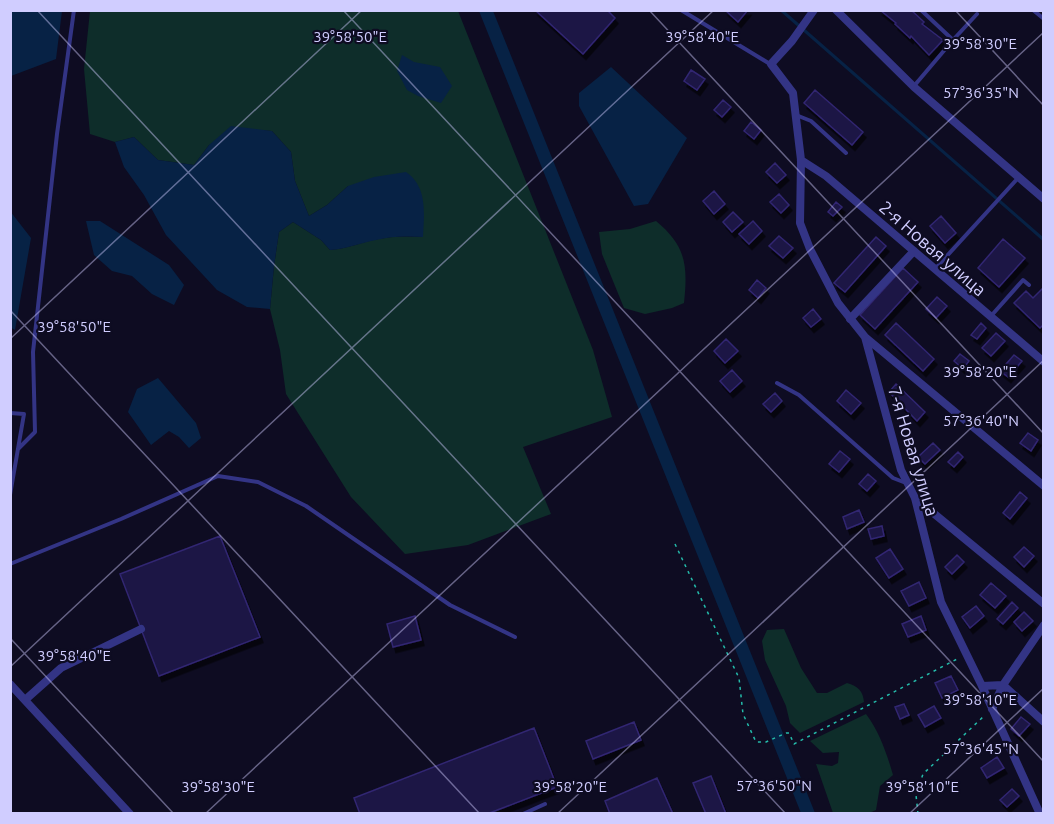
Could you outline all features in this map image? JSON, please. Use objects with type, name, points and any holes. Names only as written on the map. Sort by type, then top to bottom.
[{"type":"street","points":[[836,10],[914,87],[1044,199]]},
{"type":"street","points":[[771,64],[792,41],[812,13]]},
{"type":"street","name":"7-я Новая улица","points":[[771,64],[793,93],[801,160],[800,223],[810,249],[837,303],[865,337],[901,470],[915,498],[941,602],[1040,813]]},
{"type":"street","name":"2-я Новая улица","points":[[801,160],[826,176],[1044,362]]},
{"type":"street","points":[[850,319],[914,251]]},
{"type":"street","points":[[865,337],[1044,486]]},
{"type":"street","points":[[915,498],[1044,604]]},
{"type":"street","points":[[992,709],[1003,685],[1044,625]]},
{"type":"street","points":[[25,700],[61,668],[141,628]]},
{"type":"street","points":[[10,684],[130,813]]},
{"type":"street","points":[[982,686],[1003,685],[1044,722]]},
{"type":"lane","points":[[18,449],[35,432],[33,352],[57,134],[74,10]]},
{"type":"lane","points":[[681,10],[771,64]]},
{"type":"lane","points":[[921,10],[953,40]]},
{"type":"lane","points":[[1033,10],[1044,19]]},
{"type":"lane","points":[[914,87],[977,14]]},
{"type":"lane","points":[[795,114],[811,121],[846,153]]},
{"type":"lane","points":[[935,269],[1018,177]]},
{"type":"lane","points":[[990,317],[1023,280],[1029,285]]},
{"type":"lane","points":[[777,383],[799,395],[893,478],[908,484]]},
{"type":"lane","points":[[10,413],[24,414],[10,495]]},
{"type":"lane","points":[[10,564],[121,519],[218,476],[258,482],[306,506],[450,605],[515,637]]},
{"type":"lane","points":[[523,813],[545,804]]},
{"type":"path","points":[[675,544],[739,678],[743,714],[756,742],[766,742],[789,733],[794,744],[967,654]]},
{"type":"path","points":[[918,813],[916,795],[923,774],[992,709]]},
{"type":"green space","points":[[90,11],[458,11],[593,350],[612,417],[523,447],[551,514],[468,545],[405,554],[351,497],[286,394],[280,350],[270,309],[279,232],[293,222],[321,240],[330,250],[384,238],[423,237],[348,186],[327,205],[309,216],[295,181],[291,152],[272,131],[256,130],[209,145],[194,165],[158,160],[134,137],[115,142],[90,134],[84,69]]},
{"type":"green space","points":[[656,221],[674,239],[683,257],[686,278],[684,303],[645,314],[624,308],[602,254],[599,232],[630,229]]},
{"type":"green space","points":[[784,629],[801,668],[817,693],[827,693],[847,683],[859,690],[864,702],[800,733],[790,723],[786,706],[765,660],[762,641],[767,630]]},
{"type":"green space","points":[[866,714],[882,743],[893,775],[880,786],[876,810],[869,813],[833,813],[816,764],[832,766],[838,763],[839,752],[823,753],[810,741]]},
{"type":"water","points":[[11,10],[62,11],[56,59],[11,76]]},
{"type":"water","points":[[479,11],[493,11],[815,813],[801,813]]},
{"type":"water","points":[[402,55],[414,62],[440,67],[452,86],[441,103],[407,90],[397,71]]},
{"type":"water","points":[[611,67],[687,138],[648,204],[634,206],[579,106],[579,93]]},
{"type":"water","points":[[231,126],[272,131],[291,152],[295,181],[309,216],[327,205],[348,186],[374,177],[406,172],[418,185],[421,193],[424,210],[423,237],[387,238],[330,250],[321,240],[293,222],[279,232],[270,309],[247,307],[217,290],[166,235],[144,195],[124,167],[115,142],[134,137],[158,160],[194,165],[209,145]]},
{"type":"water","points":[[10,211],[31,238],[15,330],[10,327]]},
{"type":"water","points":[[86,221],[100,221],[169,265],[184,285],[174,305],[152,294],[132,276],[112,271],[94,255]]},
{"type":"water","points":[[158,378],[196,423],[201,438],[189,448],[179,437],[169,431],[151,445],[128,412],[137,389]]},
{"type":"building","points":[[535,10],[607,10],[615,18],[583,54]]},
{"type":"building","points":[[725,10],[748,10],[738,22]]},
{"type":"building","points":[[880,10],[911,10],[924,22],[922,24],[943,40],[929,55],[911,36],[910,38]]},
{"type":"building","points":[[691,70],[705,79],[697,90],[684,81]]},
{"type":"building","points":[[815,90],[863,132],[852,145],[804,103]]},
{"type":"building","points":[[723,100],[731,107],[722,117],[714,110]]},
{"type":"building","points":[[751,122],[761,130],[754,139],[744,131]]},
{"type":"building","points":[[775,163],[786,175],[777,183],[766,172]]},
{"type":"building","points":[[714,191],[725,204],[714,214],[703,201]]},
{"type":"building","points":[[779,194],[789,205],[781,213],[770,202]]},
{"type":"building","points":[[836,202],[842,207],[833,216],[828,212]]},
{"type":"building","points":[[733,212],[743,222],[732,232],[723,222]]},
{"type":"building","points":[[941,216],[956,233],[945,243],[930,226]]},
{"type":"building","points":[[753,221],[762,231],[749,244],[739,234]]},
{"type":"building","points":[[779,236],[793,248],[783,258],[769,246]]},
{"type":"building","points":[[876,237],[886,246],[845,292],[834,283]]},
{"type":"building","points":[[1003,239],[1025,258],[999,287],[978,268]]},
{"type":"building","points":[[903,268],[918,282],[875,329],[860,315]]},
{"type":"building","points":[[757,280],[766,288],[758,298],[749,290]]},
{"type":"building","points":[[1044,287],[1044,324],[1040,328],[1014,303],[1026,291],[1033,298]]},
{"type":"building","points":[[937,297],[947,306],[936,318],[926,309]]},
{"type":"building","points":[[813,309],[821,319],[811,327],[803,318]]},
{"type":"building","points":[[896,323],[934,359],[923,371],[885,335]]},
{"type":"building","points":[[981,323],[986,328],[977,339],[971,335]]},
{"type":"building","points":[[996,333],[1005,341],[991,356],[982,348]]},
{"type":"building","points":[[726,339],[738,351],[725,363],[714,351]]},
{"type":"building","points":[[960,354],[969,361],[963,369],[954,361]]},
{"type":"building","points":[[1014,355],[1022,361],[1008,377],[1000,371]]},
{"type":"building","points":[[732,370],[742,381],[730,392],[720,381]]},
{"type":"building","points":[[896,384],[925,412],[917,421],[889,392]]},
{"type":"building","points":[[846,390],[861,403],[851,414],[837,401]]},
{"type":"building","points":[[775,393],[782,401],[771,412],[763,404]]},
{"type":"building","points":[[1028,433],[1038,440],[1031,451],[1020,443]]},
{"type":"building","points":[[933,443],[940,450],[925,464],[918,457]]},
{"type":"building","points":[[840,451],[850,459],[839,472],[829,464]]},
{"type":"building","points":[[958,452],[963,457],[954,467],[948,462]]},
{"type":"building","points":[[868,474],[876,481],[867,491],[859,484]]},
{"type":"building","points":[[1020,492],[1027,498],[1010,519],[1003,513]]},
{"type":"building","points":[[859,510],[864,522],[847,529],[843,517]]},
{"type":"building","points":[[882,526],[884,536],[871,539],[868,529]]},
{"type":"building","points":[[220,536],[260,637],[159,676],[120,574]]},
{"type":"building","points":[[1024,547],[1034,556],[1024,567],[1014,557]]},
{"type":"building","points":[[890,549],[903,569],[889,578],[876,558]]},
{"type":"building","points":[[957,555],[964,562],[952,574],[945,567]]},
{"type":"building","points":[[919,582],[926,598],[909,606],[901,591]]},
{"type":"building","points":[[991,583],[1006,596],[995,608],[980,595]]},
{"type":"building","points":[[1012,602],[1018,608],[1003,624],[997,619]]},
{"type":"building","points":[[976,606],[984,616],[970,628],[962,617]]},
{"type":"building","points":[[1024,612],[1033,621],[1022,631],[1014,622]]},
{"type":"building","points":[[415,616],[421,640],[393,647],[387,624]]},
{"type":"building","points":[[921,616],[926,630],[908,637],[902,624]]},
{"type":"building","points":[[951,676],[958,690],[942,698],[935,683]]},
{"type":"building","points":[[904,704],[909,715],[900,719],[895,707]]},
{"type":"building","points":[[934,706],[941,718],[925,727],[918,715]]},
{"type":"building","points":[[1021,717],[1030,724],[1019,736],[1011,729]]},
{"type":"building","points":[[634,722],[641,740],[593,759],[586,741]]},
{"type":"building","points":[[534,728],[557,787],[487,814],[360,814],[354,798]]},
{"type":"building","points":[[997,757],[1004,768],[987,778],[981,768]]},
{"type":"building","points":[[711,776],[726,814],[706,814],[693,783]]},
{"type":"building","points":[[657,778],[673,814],[610,814],[605,801]]},
{"type":"building","points":[[1012,789],[1019,796],[1007,807],[1000,800]]},
{"type":"waterway","points":[[781,10],[1044,240]]}]
